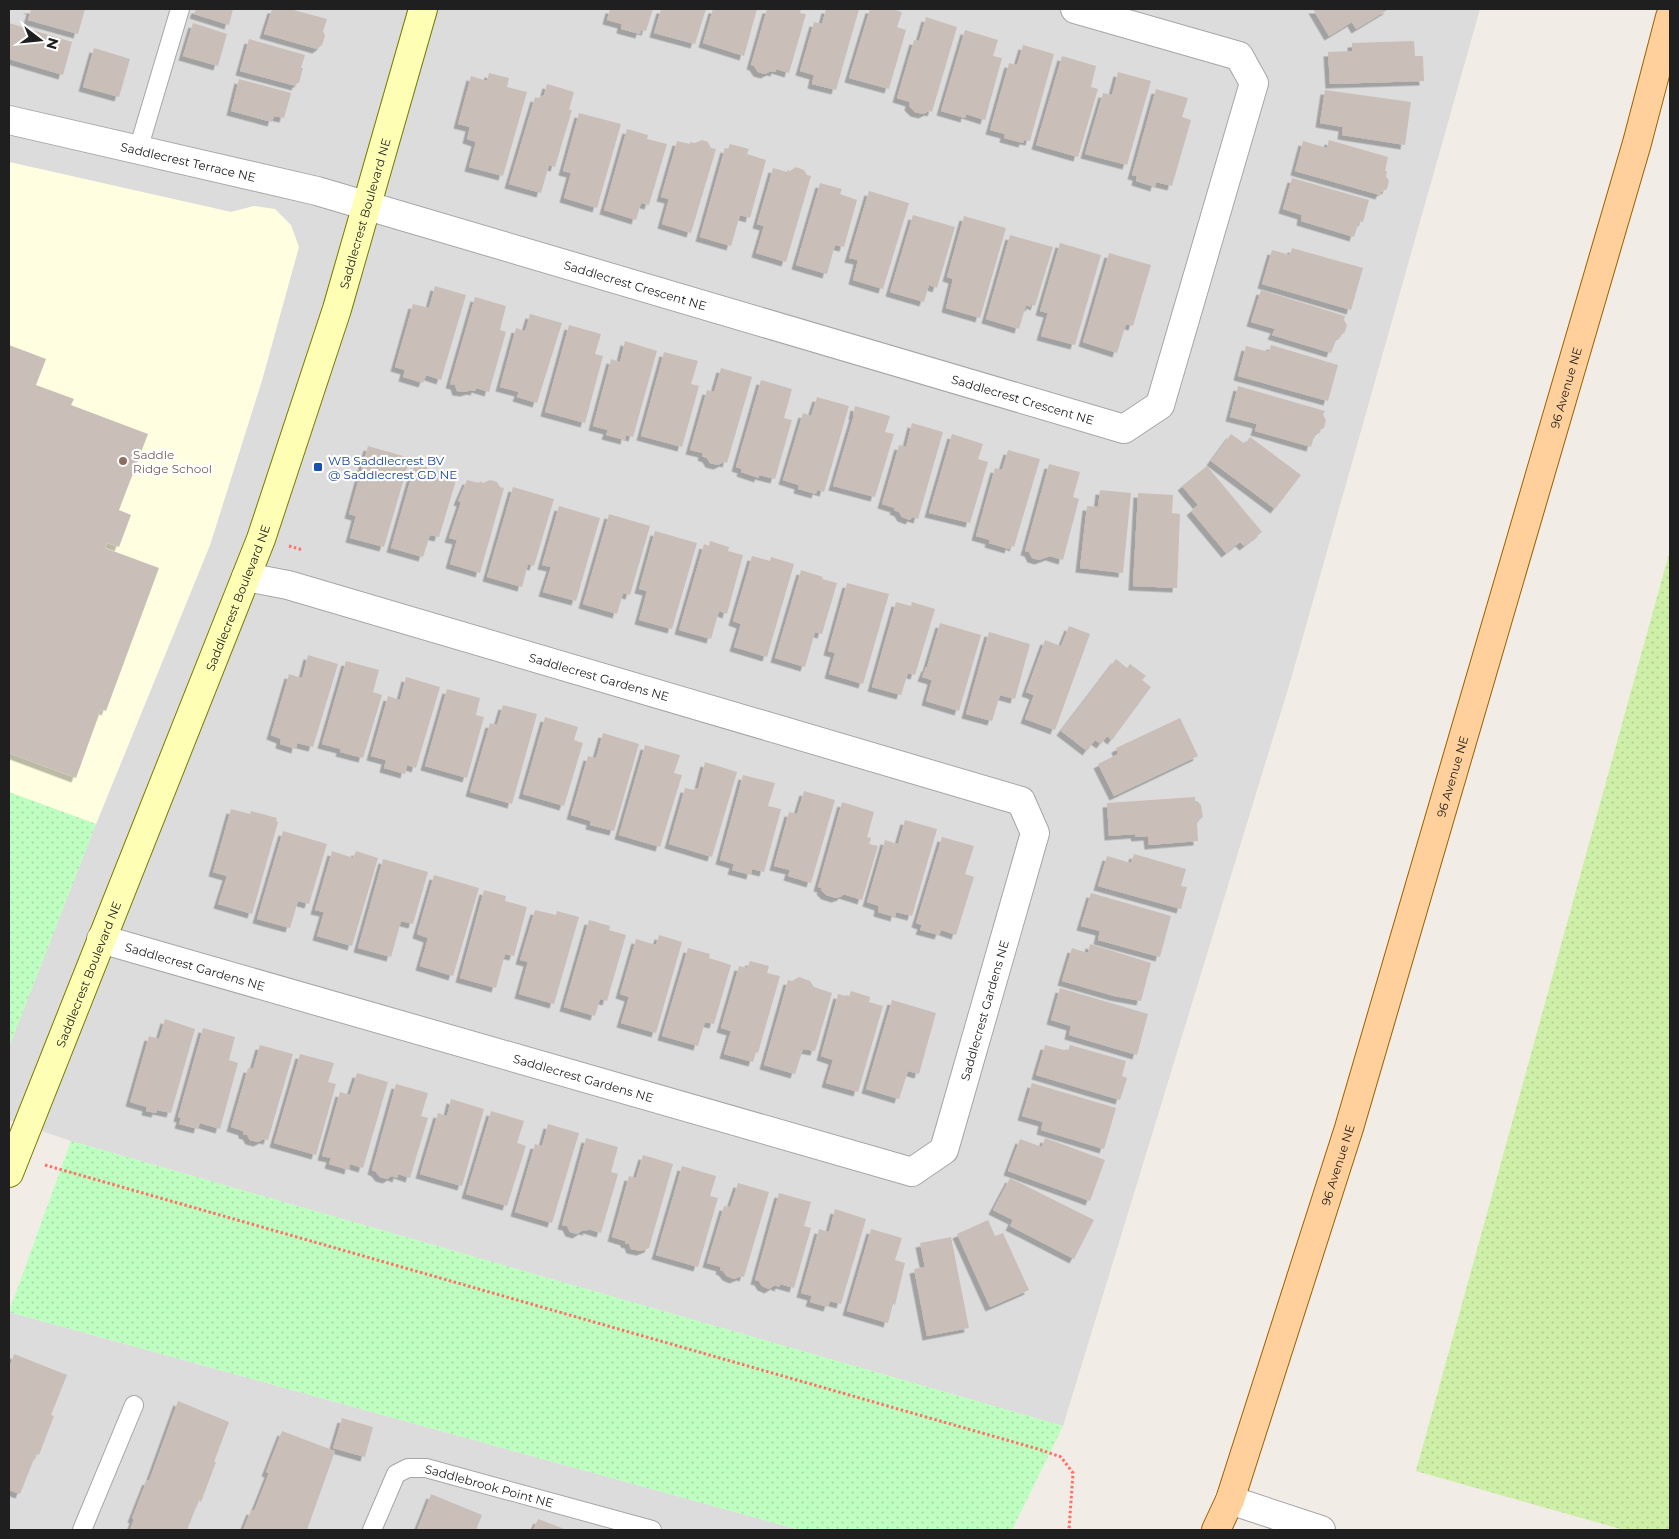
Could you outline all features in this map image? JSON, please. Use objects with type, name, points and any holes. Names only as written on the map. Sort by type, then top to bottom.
[{"type":"main road","name":"96 Avenue NE","points":[[1216,1530],[1230,1500],[1350,1128],[1634,153],[1670,17]]},
{"type":"street","name":"Saddlecrest Boulevard NE","points":[[9,1173],[261,539],[337,309],[423,9]]},
{"type":"street","name":"Saddlecrest Crescent NE","points":[[366,207],[1124,429],[1160,405],[1254,83],[1238,56],[1075,9]]},
{"type":"street","name":"Saddlecrest Terrace NE","points":[[9,120],[317,191],[366,207]]},
{"type":"street","name":"Saddlecrest Gardens NE","points":[[101,939],[912,1172],[944,1150],[1035,833],[1021,801],[288,585],[246,577]]},
{"type":"street","points":[[1230,1500],[1321,1530]]},
{"type":"lane","points":[[138,150],[180,9]]},
{"type":"lane","points":[[82,1530],[134,1405]]},
{"type":"lane","name":"Saddlebrook Point NE","points":[[372,1530],[396,1474],[408,1468],[426,1468],[645,1529]]},
{"type":"path","points":[[43,1164],[1061,1457],[1073,1473],[1069,1530]]},
{"type":"shaded area","points":[[9,9],[1480,9],[1291,679],[1063,1426],[71,1141],[9,1120],[9,1047],[96,824],[210,545],[263,377],[254,206],[231,212],[9,162]]},
{"type":"shaded area","name":"Saddle Ridge School","points":[[9,162],[231,212],[254,206],[275,209],[291,225],[299,247],[263,377],[210,545],[96,824],[9,792]]},
{"type":"shaded area","points":[[9,1312],[800,1530],[9,1530]]},
{"type":"green space","points":[[1670,550],[1670,1530],[1624,1530],[1416,1471]]},
{"type":"green space","points":[[9,792],[96,824],[9,1047]]},
{"type":"green space","points":[[71,1141],[1063,1426],[1012,1530],[800,1530],[9,1312]]},
{"type":"building","points":[[27,9],[85,9],[78,34],[28,20],[31,10]]},
{"type":"building","points":[[196,9],[233,9],[229,25],[194,14]]},
{"type":"building","points":[[272,9],[290,9],[327,19],[323,31],[325,36],[322,45],[317,49],[264,34]]},
{"type":"building","points":[[610,9],[653,9],[646,31],[641,30],[640,34],[621,29],[622,24],[607,20]]},
{"type":"building","points":[[661,9],[706,9],[695,44],[654,33]]},
{"type":"building","points":[[713,9],[757,9],[744,56],[703,43]]},
{"type":"building","points":[[767,9],[801,9],[800,13],[806,14],[789,73],[776,69],[775,72],[771,71],[765,74],[758,72],[751,65]]},
{"type":"building","points":[[826,9],[859,9],[836,90],[812,84],[814,75],[800,71],[814,22],[822,24]]},
{"type":"building","points":[[870,9],[892,9],[902,12],[897,27],[906,30],[889,89],[849,78]]},
{"type":"building","points":[[1313,9],[1389,9],[1356,29],[1352,22],[1329,36]]},
{"type":"building","points":[[926,17],[957,27],[932,112],[929,111],[923,114],[915,112],[909,106],[910,102],[897,98],[914,40],[919,41]]},
{"type":"building","points":[[9,23],[72,42],[63,75],[9,59]]},
{"type":"building","points":[[193,23],[227,34],[218,66],[183,56]]},
{"type":"building","points":[[965,30],[998,40],[993,56],[1002,58],[985,120],[966,114],[965,118],[941,111]]},
{"type":"building","points":[[249,39],[305,55],[299,83],[296,86],[240,71]]},
{"type":"building","points":[[1414,41],[1415,56],[1423,56],[1424,81],[1330,84],[1328,52],[1352,51],[1352,43]]},
{"type":"building","points":[[1023,45],[1054,54],[1030,141],[1024,140],[1023,143],[1004,138],[1005,134],[990,130],[1009,63],[1017,65]]},
{"type":"building","points":[[94,48],[130,59],[119,97],[83,87]]},
{"type":"building","points":[[1062,56],[1096,66],[1091,87],[1098,89],[1078,157],[1036,145]]},
{"type":"building","points":[[1118,72],[1151,81],[1127,165],[1085,154],[1103,93],[1112,95]]},
{"type":"building","points":[[489,73],[509,78],[507,87],[527,92],[503,176],[469,167],[476,142],[467,139],[470,127],[458,124],[471,76],[487,81]]},
{"type":"building","points":[[239,79],[291,93],[284,118],[274,116],[272,122],[231,111]]},
{"type":"building","points":[[547,84],[574,92],[569,110],[572,110],[555,167],[549,165],[541,193],[509,184],[535,97],[538,98],[544,95]]},
{"type":"building","points":[[1156,89],[1188,98],[1182,117],[1191,120],[1172,186],[1156,182],[1155,187],[1136,181],[1137,176],[1132,175]]},
{"type":"building","points":[[1325,90],[1411,102],[1405,145],[1342,135],[1343,127],[1320,123]]},
{"type":"building","points":[[579,113],[621,124],[597,208],[564,198],[571,173],[563,171]]},
{"type":"building","points":[[627,129],[648,135],[647,139],[667,144],[649,205],[641,203],[636,220],[604,210]]},
{"type":"building","points":[[702,140],[708,142],[711,148],[716,149],[691,233],[662,224],[669,199],[661,197],[677,141],[690,144],[690,142],[695,143]]},
{"type":"building","points":[[1329,140],[1388,157],[1385,171],[1387,171],[1386,176],[1389,181],[1387,189],[1381,192],[1380,195],[1295,171],[1303,141],[1327,148]]},
{"type":"building","points":[[730,144],[749,149],[747,154],[766,160],[750,218],[740,215],[731,246],[700,237],[725,148],[728,149]]},
{"type":"building","points":[[796,167],[804,170],[807,175],[811,176],[786,262],[756,253],[764,226],[757,224],[773,168],[787,172],[787,170],[790,171]]},
{"type":"building","points":[[1292,178],[1369,200],[1363,222],[1359,221],[1354,237],[1301,221],[1302,215],[1283,209]]},
{"type":"building","points":[[820,183],[842,189],[840,194],[857,200],[844,247],[835,245],[827,274],[796,265]]},
{"type":"building","points":[[869,191],[909,203],[883,289],[853,280],[858,260],[849,258]]},
{"type":"building","points":[[913,215],[955,227],[937,288],[929,285],[924,302],[890,292]]},
{"type":"building","points":[[964,216],[1006,228],[980,318],[946,308],[953,279],[947,277]]},
{"type":"building","points":[[1010,235],[1053,247],[1035,306],[1031,304],[1030,307],[1026,305],[1019,329],[986,319]]},
{"type":"building","points":[[1060,243],[1101,255],[1075,345],[1041,336],[1048,313],[1040,311]]},
{"type":"building","points":[[1292,248],[1363,268],[1351,310],[1262,284],[1272,250],[1290,255]]},
{"type":"building","points":[[1109,253],[1151,265],[1133,326],[1126,324],[1117,353],[1083,342]]},
{"type":"building","points":[[435,286],[466,295],[441,380],[426,375],[423,383],[403,377],[405,370],[395,367],[413,304],[429,308]]},
{"type":"building","points":[[1261,290],[1345,316],[1344,320],[1347,325],[1345,332],[1336,340],[1331,353],[1272,335],[1275,329],[1251,322]]},
{"type":"building","points":[[475,297],[506,306],[500,330],[506,332],[489,392],[476,388],[475,391],[457,391],[455,385],[450,384]]},
{"type":"building","points":[[530,314],[562,323],[537,403],[517,397],[519,392],[500,387],[516,328],[525,331]]},
{"type":"building","points":[[569,325],[601,334],[595,354],[603,356],[585,423],[545,412]]},
{"type":"building","points":[[625,341],[657,351],[633,437],[626,435],[625,440],[606,435],[608,430],[593,426],[611,359],[620,362]]},
{"type":"building","points":[[9,345],[46,359],[36,385],[74,399],[71,405],[148,434],[119,510],[131,515],[119,547],[107,543],[105,548],[159,568],[106,711],[101,709],[76,778],[9,753]]},
{"type":"building","points":[[1271,345],[1338,365],[1328,401],[1238,376],[1246,346],[1269,352]]},
{"type":"building","points":[[664,352],[698,361],[691,384],[699,386],[682,447],[641,436]]},
{"type":"building","points":[[721,368],[752,377],[727,463],[724,462],[718,465],[710,463],[707,458],[702,456],[703,453],[690,450],[707,390],[714,392]]},
{"type":"building","points":[[761,380],[792,389],[784,418],[792,420],[775,479],[759,475],[759,478],[741,472],[742,469],[736,467]]},
{"type":"building","points":[[1238,386],[1325,411],[1323,415],[1326,420],[1324,428],[1318,434],[1315,433],[1311,447],[1255,431],[1257,424],[1230,417]]},
{"type":"building","points":[[817,397],[849,406],[824,492],[817,490],[816,494],[798,489],[799,485],[783,480],[803,413],[811,416]]},
{"type":"building","points":[[855,406],[890,416],[885,432],[894,434],[875,497],[833,486]]},
{"type":"building","points":[[912,423],[943,432],[918,519],[912,517],[910,520],[902,517],[899,512],[894,510],[895,508],[882,504],[899,445],[906,447]]},
{"type":"building","points":[[952,434],[983,444],[978,459],[988,462],[970,523],[929,513]]},
{"type":"building","points":[[1231,434],[1245,444],[1250,437],[1301,475],[1275,509],[1211,461]]},
{"type":"building","points":[[368,446],[410,458],[384,547],[350,538],[356,516],[349,514]]},
{"type":"building","points":[[1008,450],[1040,459],[1014,547],[1010,545],[1009,549],[989,543],[990,540],[976,536],[995,468],[1002,470]]},
{"type":"building","points":[[415,464],[457,477],[439,537],[430,535],[423,557],[391,548]]},
{"type":"building","points":[[1049,464],[1080,472],[1073,497],[1079,499],[1063,560],[1050,556],[1039,560],[1032,558],[1029,552],[1025,551]]},
{"type":"building","points":[[1207,466],[1262,532],[1244,546],[1240,542],[1226,553],[1191,511],[1198,505],[1182,486]]},
{"type":"building","points":[[467,480],[483,483],[490,480],[497,482],[500,487],[504,488],[480,573],[450,564],[457,540],[449,538],[461,502],[458,501]]},
{"type":"building","points":[[513,487],[554,499],[534,566],[528,564],[522,587],[487,577]]},
{"type":"building","points":[[1100,490],[1131,493],[1123,573],[1080,568],[1087,506],[1098,507]]},
{"type":"building","points":[[1138,493],[1173,495],[1172,513],[1180,514],[1177,588],[1133,586]]},
{"type":"building","points":[[559,506],[600,518],[576,601],[543,592],[551,567],[542,565]]},
{"type":"building","points":[[609,514],[650,526],[630,595],[623,593],[617,614],[583,604]]},
{"type":"building","points":[[655,531],[697,543],[672,629],[639,620],[647,591],[639,589]]},
{"type":"building","points":[[710,541],[729,547],[728,551],[743,555],[727,614],[719,611],[711,639],[679,630],[704,544],[709,546]]},
{"type":"building","points":[[752,556],[770,561],[771,557],[794,564],[767,657],[734,647],[741,624],[733,621]]},
{"type":"building","points":[[801,570],[837,583],[822,634],[815,632],[805,667],[775,658]]},
{"type":"building","points":[[847,583],[889,594],[863,684],[829,674],[835,653],[828,651]]},
{"type":"building","points":[[896,602],[911,606],[912,602],[935,609],[915,675],[908,673],[901,695],[872,687]]},
{"type":"building","points":[[940,623],[981,635],[959,711],[926,701],[932,680],[922,677],[927,667]]},
{"type":"building","points":[[1069,626],[1090,634],[1055,730],[1025,719],[1034,695],[1026,692],[1045,640],[1061,646]]},
{"type":"building","points":[[989,632],[1030,644],[1015,699],[1000,695],[992,721],[966,714]]},
{"type":"building","points":[[308,655],[338,664],[313,747],[297,743],[296,749],[280,744],[281,739],[271,735],[289,674],[302,678]]},
{"type":"building","points":[[1116,659],[1127,668],[1130,664],[1146,676],[1142,680],[1151,687],[1112,740],[1107,736],[1101,744],[1095,740],[1087,751],[1061,731]]},
{"type":"building","points":[[346,661],[379,670],[373,692],[382,695],[363,758],[340,752],[341,749],[322,744]]},
{"type":"building","points":[[406,677],[440,687],[416,768],[407,765],[405,774],[384,768],[386,760],[371,756],[388,696],[400,700]]},
{"type":"building","points":[[447,689],[480,698],[476,715],[484,717],[467,778],[425,766]]},
{"type":"building","points":[[503,705],[537,714],[512,804],[470,792],[490,723],[497,725]]},
{"type":"building","points":[[545,717],[578,727],[574,740],[583,743],[564,806],[523,794]]},
{"type":"building","points":[[1180,718],[1198,756],[1114,796],[1098,764],[1118,754],[1116,748]]},
{"type":"building","points":[[603,733],[639,744],[614,831],[590,825],[591,821],[571,815],[588,756],[596,758]]},
{"type":"building","points":[[645,745],[680,755],[674,773],[682,775],[660,847],[619,835]]},
{"type":"building","points":[[705,762],[737,772],[712,857],[669,844],[685,788],[698,789]]},
{"type":"building","points":[[743,775],[775,783],[768,806],[781,809],[764,872],[752,869],[751,875],[732,870],[734,864],[720,860]]},
{"type":"building","points":[[804,791],[835,800],[811,883],[788,876],[790,870],[774,866],[789,812],[797,814]]},
{"type":"building","points":[[1195,797],[1195,801],[1201,805],[1203,817],[1197,822],[1198,841],[1149,845],[1148,836],[1136,837],[1135,834],[1109,836],[1107,803]]},
{"type":"building","points":[[842,802],[874,812],[867,837],[871,838],[869,844],[878,846],[862,900],[843,894],[836,898],[826,895],[821,890],[822,888],[818,887]]},
{"type":"building","points":[[231,809],[250,814],[251,811],[277,818],[276,821],[278,822],[252,914],[218,904],[227,876],[213,872]]},
{"type":"building","points":[[905,820],[937,829],[912,916],[896,912],[895,917],[878,912],[879,906],[867,902],[885,840],[898,844]]},
{"type":"building","points":[[283,831],[327,844],[309,904],[298,901],[290,928],[257,919]]},
{"type":"building","points":[[942,837],[974,846],[965,874],[974,877],[956,935],[941,930],[939,935],[920,930],[922,925],[916,923]]},
{"type":"building","points":[[332,851],[353,858],[356,851],[378,858],[352,946],[317,936],[324,912],[315,910]]},
{"type":"building","points":[[1134,854],[1186,869],[1181,886],[1187,887],[1181,909],[1098,886],[1107,856],[1131,863]]},
{"type":"building","points":[[383,859],[428,872],[413,924],[401,921],[391,957],[358,948]]},
{"type":"building","points":[[434,875],[479,888],[453,976],[420,966],[428,938],[417,934]]},
{"type":"building","points":[[484,890],[506,896],[505,901],[527,907],[514,956],[505,954],[496,988],[460,978]]},
{"type":"building","points":[[1091,893],[1171,916],[1160,957],[1098,940],[1100,931],[1081,926]]},
{"type":"building","points":[[535,910],[556,915],[557,911],[579,917],[554,1004],[519,994],[528,962],[520,960]]},
{"type":"building","points":[[589,920],[610,926],[609,930],[626,935],[607,1001],[600,999],[595,1016],[564,1007]]},
{"type":"building","points":[[659,935],[682,942],[656,1033],[621,1023],[629,997],[620,994],[636,939],[656,945]]},
{"type":"building","points":[[1090,944],[1151,963],[1141,1001],[1114,996],[1062,981],[1072,948],[1088,953]]},
{"type":"building","points":[[688,948],[710,954],[709,958],[731,965],[714,1024],[705,1022],[698,1046],[662,1036]]},
{"type":"building","points":[[750,961],[769,966],[767,973],[780,976],[758,1053],[756,1052],[753,1062],[724,1054],[731,1031],[721,1028],[739,966],[747,968]]},
{"type":"building","points":[[799,977],[810,981],[814,987],[832,993],[815,1051],[803,1049],[795,1074],[764,1065],[788,980],[792,981]]},
{"type":"building","points":[[1060,988],[1148,1014],[1137,1055],[1069,1035],[1071,1026],[1051,1020]]},
{"type":"building","points":[[851,991],[870,997],[869,1002],[883,1006],[858,1092],[826,1083],[833,1060],[821,1056],[838,994],[849,997]]},
{"type":"building","points":[[892,1000],[936,1013],[919,1074],[908,1071],[899,1099],[866,1089]]},
{"type":"building","points":[[165,1019],[195,1029],[171,1113],[157,1110],[156,1113],[146,1111],[147,1107],[130,1102],[149,1036],[159,1039]]},
{"type":"building","points":[[203,1028],[235,1037],[229,1060],[238,1063],[220,1129],[200,1123],[198,1129],[179,1124],[181,1118],[178,1117]]},
{"type":"building","points":[[260,1045],[293,1054],[268,1140],[264,1139],[258,1142],[250,1140],[247,1135],[243,1134],[243,1131],[231,1127],[248,1068],[253,1069]]},
{"type":"building","points":[[1045,1045],[1068,1051],[1070,1045],[1126,1061],[1122,1076],[1127,1078],[1120,1100],[1036,1075]]},
{"type":"building","points":[[300,1054],[334,1063],[328,1082],[336,1084],[316,1155],[274,1143]]},
{"type":"building","points":[[357,1073],[388,1082],[363,1168],[350,1164],[349,1170],[329,1164],[331,1158],[322,1156],[340,1092],[350,1095]]},
{"type":"building","points":[[1032,1083],[1116,1108],[1104,1149],[1041,1130],[1043,1122],[1022,1116]]},
{"type":"building","points":[[396,1084],[428,1093],[421,1116],[428,1118],[410,1178],[398,1174],[397,1178],[392,1176],[387,1179],[380,1177],[372,1170]]},
{"type":"building","points":[[451,1099],[484,1109],[462,1186],[420,1174],[438,1113],[447,1116]]},
{"type":"building","points":[[491,1111],[524,1121],[517,1143],[526,1146],[507,1206],[466,1194]]},
{"type":"building","points":[[548,1124],[579,1133],[552,1223],[515,1212],[535,1144],[542,1146]]},
{"type":"building","points":[[586,1138],[618,1147],[611,1172],[618,1174],[601,1233],[588,1229],[577,1234],[570,1232],[567,1226],[562,1225]]},
{"type":"building","points":[[1045,1138],[1105,1160],[1090,1201],[1008,1171],[1020,1139],[1042,1147]]},
{"type":"building","points":[[643,1155],[673,1164],[649,1248],[641,1251],[631,1249],[625,1241],[612,1237],[629,1176],[636,1178]]},
{"type":"building","points":[[682,1166],[716,1176],[710,1196],[718,1198],[698,1267],[656,1255]]},
{"type":"building","points":[[1010,1178],[1094,1220],[1074,1259],[1010,1226],[1013,1220],[993,1210]]},
{"type":"building","points":[[738,1183],[769,1192],[744,1277],[741,1276],[734,1279],[720,1270],[721,1267],[707,1263],[724,1206],[730,1207]]},
{"type":"building","points":[[779,1193],[811,1202],[804,1226],[811,1228],[794,1288],[780,1284],[779,1287],[775,1285],[769,1289],[755,1280]]},
{"type":"building","points":[[835,1209],[866,1219],[841,1304],[830,1301],[828,1307],[810,1302],[812,1296],[801,1293],[819,1229],[829,1232]]},
{"type":"building","points":[[988,1220],[995,1236],[1003,1233],[1029,1290],[990,1307],[957,1234]]},
{"type":"building","points":[[871,1229],[902,1238],[895,1260],[905,1263],[895,1305],[893,1304],[888,1323],[847,1311]]},
{"type":"building","points":[[951,1237],[969,1328],[927,1336],[914,1269],[925,1267],[920,1243]]},
{"type":"building","points":[[14,1354],[67,1375],[51,1415],[54,1416],[39,1455],[36,1454],[20,1494],[9,1490],[9,1369]]},
{"type":"building","points":[[178,1401],[229,1422],[214,1462],[216,1462],[201,1502],[199,1500],[187,1530],[130,1530],[134,1519],[132,1518],[147,1480],[149,1481]]},
{"type":"building","points":[[342,1418],[373,1427],[365,1457],[333,1448]]},
{"type":"building","points":[[282,1431],[335,1451],[307,1530],[243,1530],[251,1510],[254,1511],[269,1473],[266,1472]]},
{"type":"building","points":[[431,1494],[482,1515],[476,1530],[417,1530]]},
{"type":"building","points":[[538,1519],[567,1530],[533,1530]]},
{"type":"place","name":"Saddle Ridge School","points":[[123,461]]},
{"type":"place","name":"WB Saddlecrest BV @ Saddlecrest GD NE","points":[[318,467]]}]
